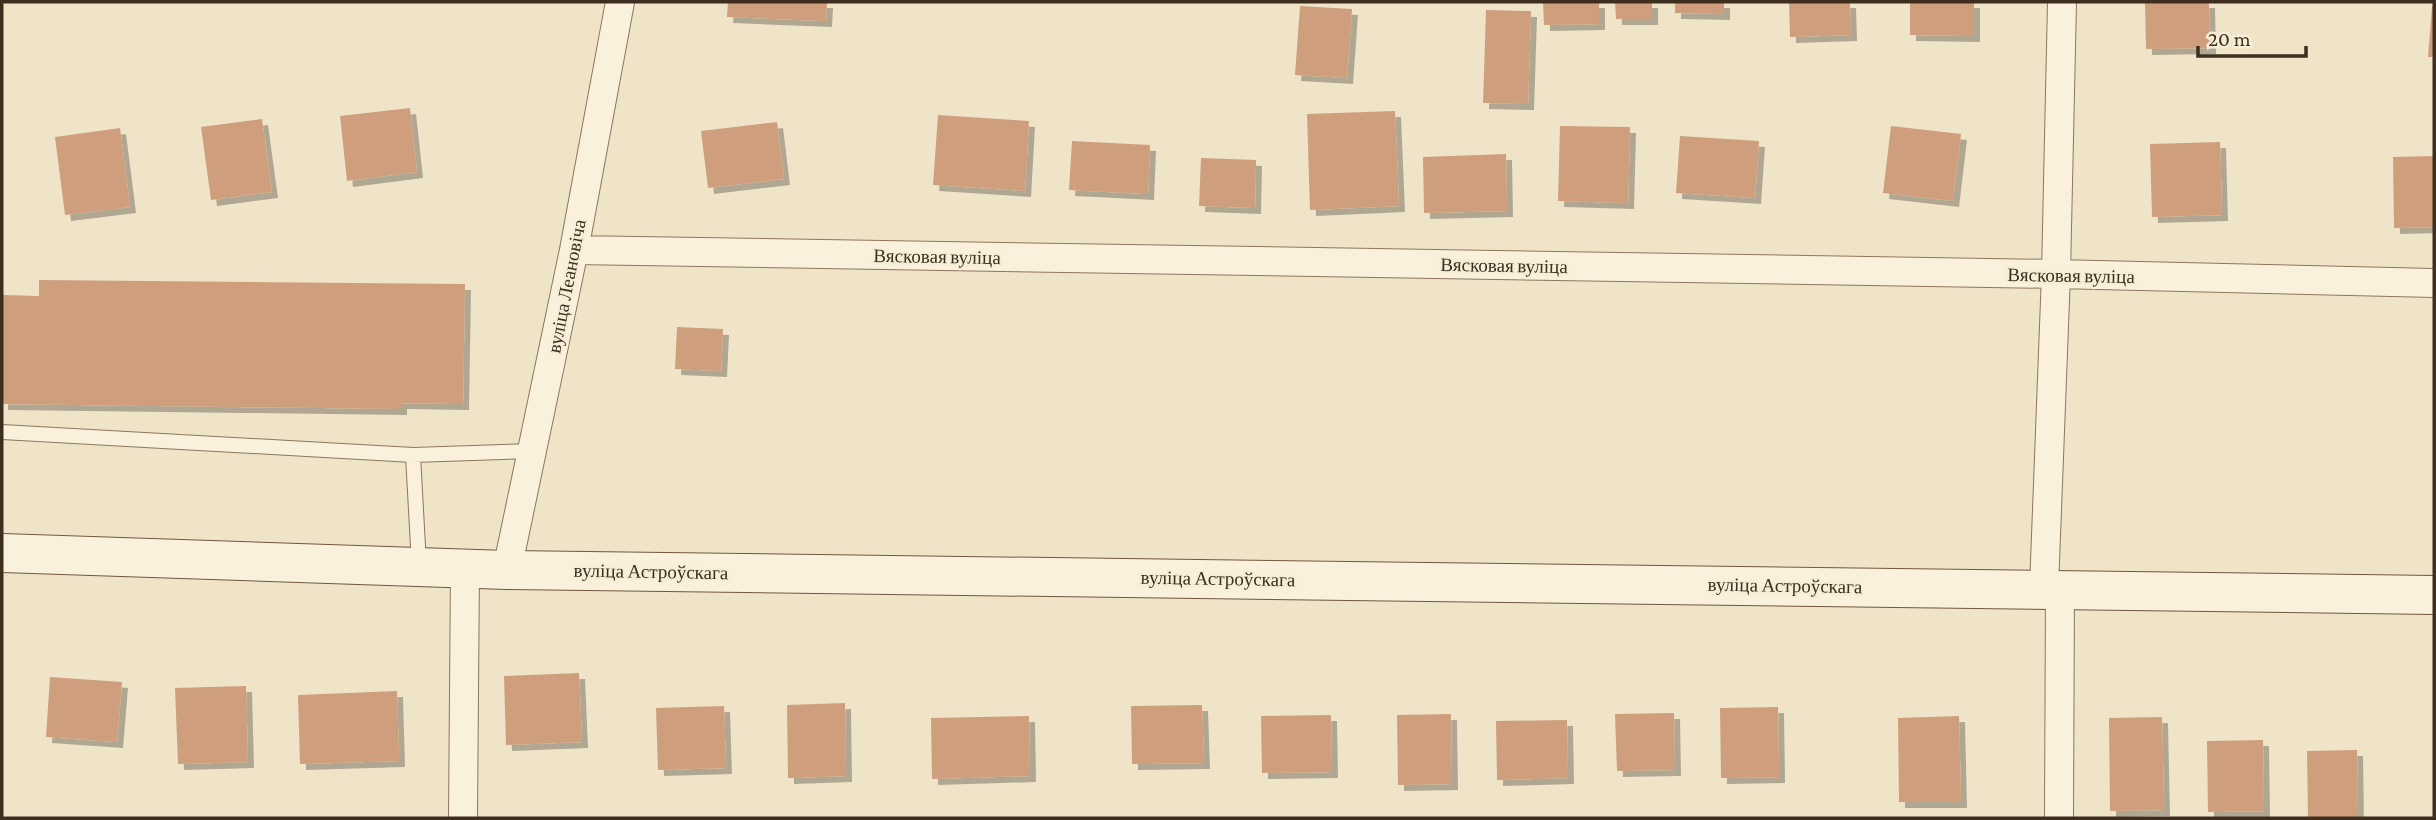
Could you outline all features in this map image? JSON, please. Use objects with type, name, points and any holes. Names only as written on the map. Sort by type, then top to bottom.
[{"type":"street","name":"вуліца Леановіча","points":[[507,570],[574,250],[620,2]]},
{"type":"street","points":[[2059,818],[2052,588],[2062,2]]},
{"type":"street","name":"Вясковая вуліца","points":[[574,250],[2056,274],[2434,283]]},
{"type":"street","name":"вуліца Астроўскага","points":[[2,553],[507,570],[2434,594]]},
{"type":"street","points":[[463,818],[465,568]]},
{"type":"lane","points":[[2,432],[413,455],[532,451]]},
{"type":"lane","points":[[413,455],[419,566]]},
{"type":"building","points":[[728,2],[827,2],[826,21],[727,17]]},
{"type":"building","points":[[1543,2],[1599,2],[1599,24],[1544,25]]},
{"type":"building","points":[[1615,2],[1652,2],[1652,19],[1616,19]]},
{"type":"building","points":[[1675,2],[1724,2],[1724,14],[1675,13]]},
{"type":"building","points":[[1789,2],[1850,2],[1851,35],[1790,37]]},
{"type":"building","points":[[1910,2],[1974,2],[1974,36],[1910,35]]},
{"type":"building","points":[[2145,2],[2209,2],[2210,48],[2146,49]]},
{"type":"building","points":[[1300,6],[1352,9],[1347,78],[1295,75]]},
{"type":"building","points":[[2432,6],[2434,57],[2428,57]]},
{"type":"building","points":[[1486,10],[1531,11],[1528,104],[1483,103]]},
{"type":"building","points":[[410,108],[417,172],[347,181],[340,116]]},
{"type":"building","points":[[1395,111],[1399,206],[1310,210],[1307,114]]},
{"type":"building","points":[[938,115],[1029,121],[1025,191],[933,185]]},
{"type":"building","points":[[262,119],[272,192],[211,200],[201,127]]},
{"type":"building","points":[[777,122],[784,179],[708,188],[701,131]]},
{"type":"building","points":[[1560,126],[1630,127],[1628,203],[1558,201]]},
{"type":"building","points":[[1891,126],[1961,134],[1953,201],[1883,193]]},
{"type":"building","points":[[120,128],[130,207],[65,215],[55,137]]},
{"type":"building","points":[[1680,136],[1759,141],[1755,198],[1676,193]]},
{"type":"building","points":[[1072,141],[1150,145],[1148,194],[1069,190]]},
{"type":"building","points":[[2220,142],[2222,215],[2152,217],[2150,144]]},
{"type":"building","points":[[1506,154],[1507,211],[1424,213],[1423,157]]},
{"type":"building","points":[[2434,156],[2434,227],[2394,228],[2393,157]]},
{"type":"building","points":[[1201,158],[1256,160],[1255,208],[1199,206]]},
{"type":"building","points":[[39,280],[465,284],[463,404],[401,403],[401,409],[2,404],[2,295],[39,296]]},
{"type":"building","points":[[677,327],[723,329],[721,371],[675,369]]},
{"type":"building","points":[[579,673],[582,742],[506,745],[504,676]]},
{"type":"building","points":[[50,677],[122,682],[117,742],[46,737]]},
{"type":"building","points":[[246,686],[248,762],[178,764],[175,688]]},
{"type":"building","points":[[397,691],[399,761],[300,764],[298,695]]},
{"type":"building","points":[[845,703],[846,776],[788,778],[787,705]]},
{"type":"building","points":[[1202,705],[1204,763],[1132,764],[1131,706]]},
{"type":"building","points":[[724,706],[726,768],[658,770],[656,708]]},
{"type":"building","points":[[1778,707],[1779,777],[1721,778],[1720,708]]},
{"type":"building","points":[[1674,713],[1675,770],[1617,771],[1615,714]]},
{"type":"building","points":[[1451,714],[1452,784],[1398,785],[1397,715]]},
{"type":"building","points":[[1331,715],[1332,772],[1262,773],[1261,716]]},
{"type":"building","points":[[1029,716],[1030,776],[932,779],[931,718]]},
{"type":"building","points":[[1959,716],[1961,802],[1899,802],[1898,718]]},
{"type":"building","points":[[2162,717],[2164,810],[2110,811],[2109,718]]},
{"type":"building","points":[[1567,720],[1568,778],[1497,780],[1496,721]]},
{"type":"building","points":[[2263,740],[2264,811],[2208,812],[2207,741]]},
{"type":"building","points":[[2357,750],[2358,818],[2308,818],[2307,751]]}]
